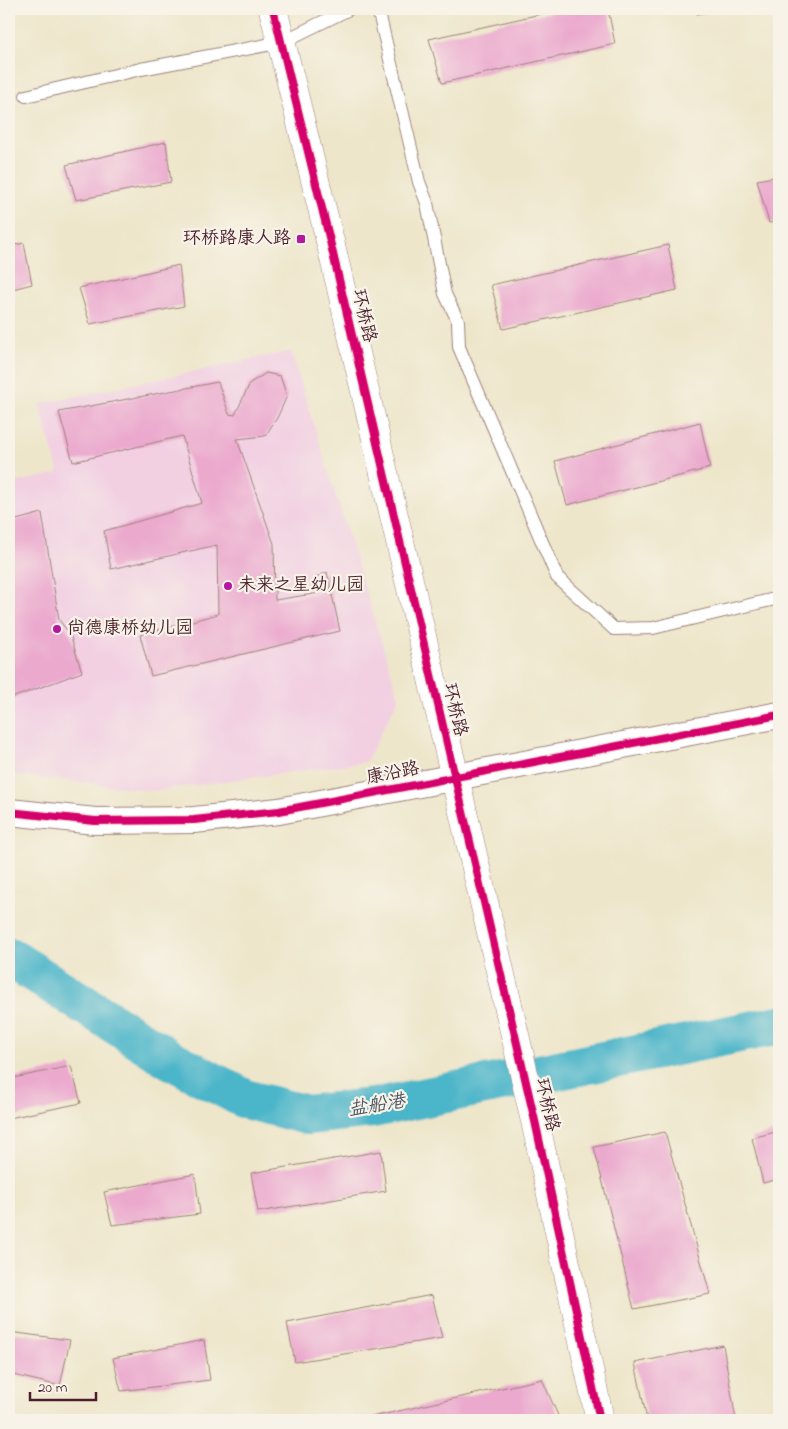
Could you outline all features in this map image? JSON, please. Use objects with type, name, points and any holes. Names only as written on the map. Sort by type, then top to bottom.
[{"type":"street","name":"环桥路","points":[[273,9],[510,1014],[600,1420]]},
{"type":"street","name":"康沿路","points":[[9,812],[95,820],[194,820],[279,811],[779,715]]},
{"type":"lane","points":[[26,96],[141,69],[282,42],[348,9]]},
{"type":"lane","points":[[378,9],[419,182],[427,203],[445,294],[458,321],[459,347],[557,577],[614,629],[654,628],[779,598]]},
{"type":"shaded area","name":"未来之星幼儿园","points":[[291,351],[399,698],[366,762],[153,791],[9,774],[9,484],[59,473],[39,404]]},
{"type":"building","points":[[563,9],[608,9],[615,44],[442,83],[429,39]]},
{"type":"building","points":[[696,9],[717,9],[717,10],[697,14]]},
{"type":"building","points":[[166,142],[171,182],[76,200],[66,165]]},
{"type":"building","points":[[779,176],[779,221],[769,223],[757,180]]},
{"type":"building","points":[[24,243],[32,284],[9,290],[9,246]]},
{"type":"building","points":[[668,245],[677,290],[503,329],[491,285]]},
{"type":"building","points":[[179,265],[184,306],[90,324],[79,288]]},
{"type":"building","points":[[266,373],[280,376],[287,396],[277,418],[265,436],[237,439],[274,544],[275,600],[319,593],[315,578],[327,572],[340,631],[151,676],[140,635],[218,614],[217,545],[111,569],[104,531],[202,503],[182,436],[73,462],[59,412],[218,382],[229,414],[235,415],[250,383]]},
{"type":"building","points":[[700,422],[710,468],[567,505],[555,461]]},
{"type":"building","points":[[42,513],[59,620],[70,634],[82,672],[9,699],[9,522]]},
{"type":"building","points":[[71,1066],[81,1103],[9,1118],[9,1079]]},
{"type":"building","points":[[779,1131],[779,1179],[763,1183],[752,1138]]},
{"type":"building","points":[[665,1132],[710,1294],[634,1309],[594,1147]]},
{"type":"building","points":[[381,1151],[386,1191],[258,1212],[251,1173]]},
{"type":"building","points":[[195,1174],[200,1214],[112,1225],[104,1192]]},
{"type":"building","points":[[432,1295],[442,1338],[295,1362],[287,1323]]},
{"type":"building","points":[[9,1332],[70,1340],[60,1386],[9,1374]]},
{"type":"building","points":[[204,1340],[210,1380],[121,1391],[113,1358]]},
{"type":"building","points":[[723,1345],[736,1420],[647,1420],[635,1363]]},
{"type":"building","points":[[542,1379],[560,1420],[363,1420],[363,1419]]},
{"type":"waterway","name":"盐船港","points":[[9,957],[170,1059],[245,1099],[307,1115],[373,1108],[779,1025]]},
{"type":"cycle path","points":[[273,9],[330,241],[535,1121],[600,1420]]},
{"type":"cycle path","points":[[9,812],[95,821],[194,820],[279,811],[779,715]]},
{"type":"place","name":"环桥路康人路","points":[[301,239]]},
{"type":"place","name":"未来之星幼儿园","points":[[228,586]]},
{"type":"place","name":"尚德康桥幼儿园","points":[[57,629]]}]
